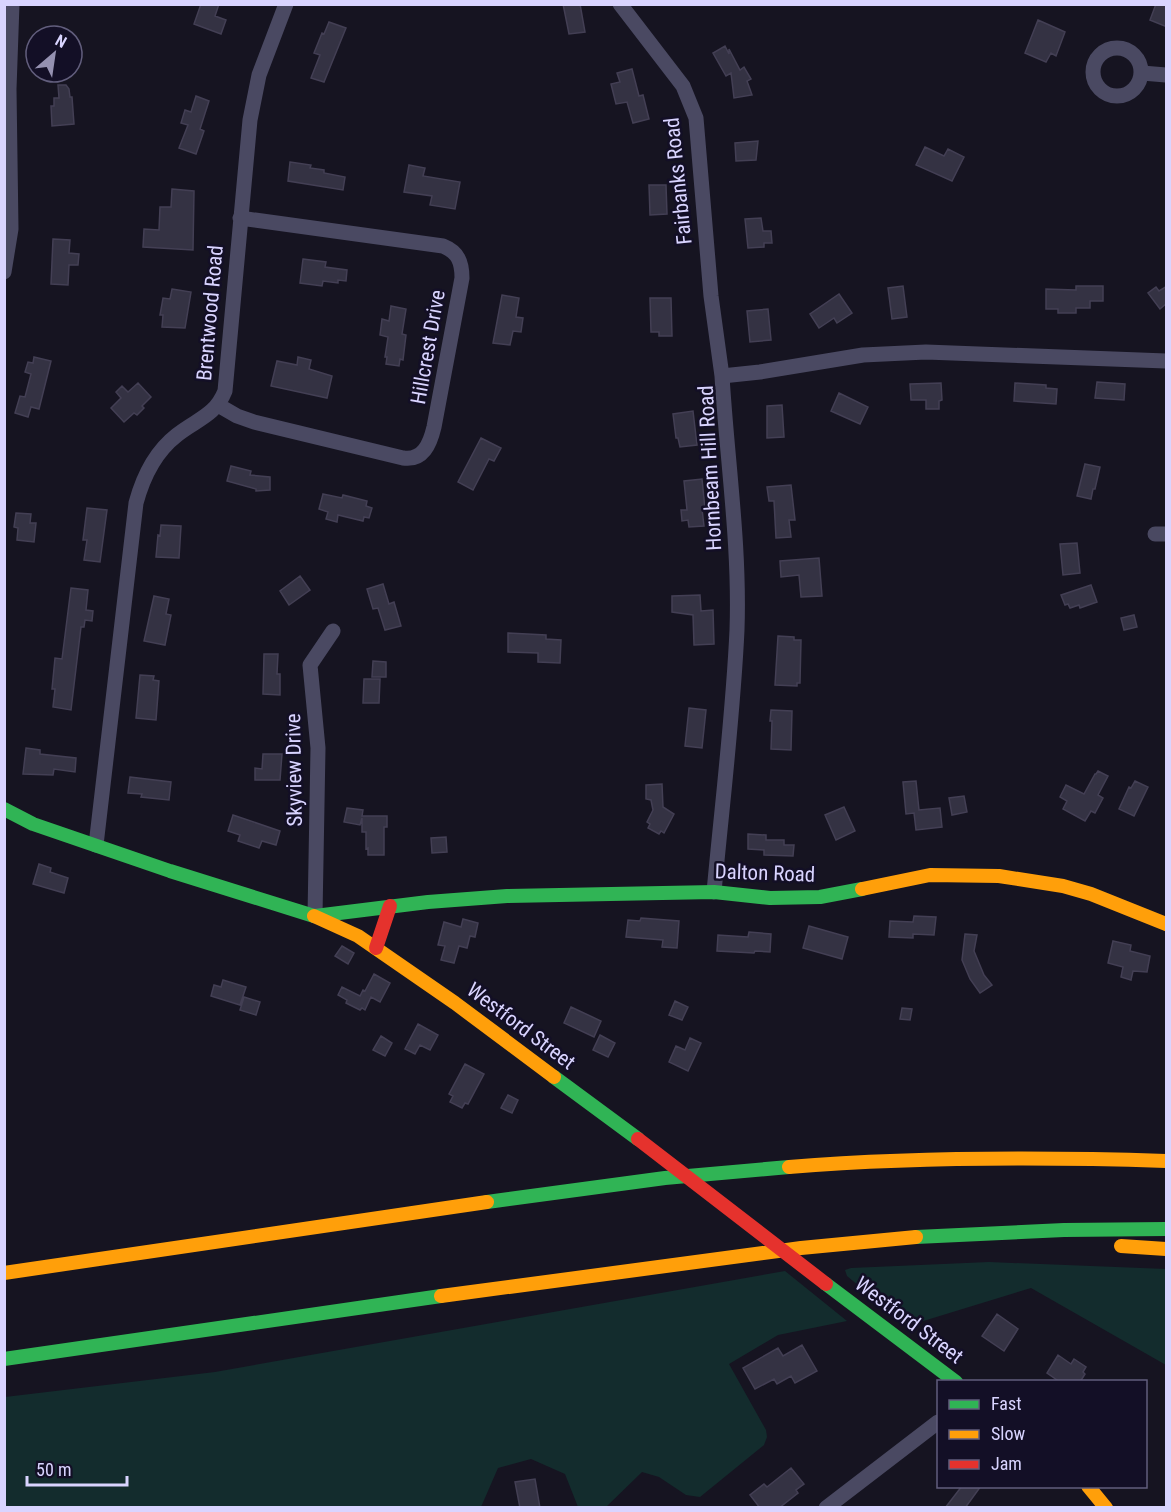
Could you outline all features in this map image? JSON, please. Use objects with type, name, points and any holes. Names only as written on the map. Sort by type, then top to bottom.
[{"type":"main road","name":"Westford Street","points":[[4,809],[33,824],[170,871],[315,916],[358,936],[455,1003],[638,1139],[953,1380]]},
{"type":"main road","name":"Dalton Road","points":[[315,916],[390,906],[507,896],[584,893],[714,892],[770,898],[819,897],[930,875],[999,876],[1063,886],[1091,894],[1167,924]]},
{"type":"main road","points":[[375,948],[390,906]]},
{"type":"main road","points":[[969,1158],[1089,1147],[1155,1147]]},
{"type":"main road","points":[[4,1273],[656,1179],[797,1166],[969,1158],[1077,1157],[1167,1161]]},
{"type":"main road","points":[[4,1359],[566,1278],[801,1248],[939,1235],[1167,1229]]},
{"type":"main road","points":[[939,1235],[1077,1244]]},
{"type":"main road","points":[[1112,1246],[1167,1249]]},
{"type":"main road","points":[[1090,1488],[1106,1508]]},
{"type":"street","points":[[4,272],[11,230],[9,89],[12,4]]},
{"type":"street","name":"Brentwood Road","points":[[96,845],[134,515],[139,492],[150,467],[166,445],[186,428],[212,412],[218,405],[227,383],[244,167],[252,104],[264,60],[286,4]]},
{"type":"street","name":"Fairbanks Road","points":[[620,4],[683,86],[696,118],[711,296],[722,376]]},
{"type":"street","points":[[1142,73],[1167,75]]},
{"type":"street","name":"Hillcrest Drive","points":[[218,405],[237,416],[254,422],[403,459],[419,456],[428,446],[434,428],[462,278],[462,267],[458,257],[451,249],[438,244],[240,218]]},
{"type":"street","name":"Hornbeam Hill Road","points":[[714,892],[737,629],[733,499],[722,376],[863,355],[926,352],[1167,361]]},
{"type":"street","name":"Skyview Drive","points":[[315,916],[318,748],[310,665],[333,631]]},
{"type":"street","points":[[826,1508],[937,1424]]},
{"type":"green space","points":[[989,1262],[1166,1269],[1166,1365],[1031,1288],[907,1326],[847,1276],[845,1270]]},
{"type":"green space","points":[[785,1271],[847,1321],[778,1335],[729,1364],[766,1430],[767,1437],[764,1445],[700,1497],[686,1495],[659,1477],[642,1472],[606,1507],[578,1507],[565,1474],[531,1459],[498,1468],[481,1507],[5,1507],[5,1397],[215,1372]]},
{"type":"building","points":[[201,4],[219,4],[215,16],[226,20],[221,34],[194,24]]},
{"type":"building","points":[[563,4],[580,4],[585,32],[569,34]]},
{"type":"building","points":[[1156,4],[1167,4],[1167,27],[1150,20]]},
{"type":"building","points":[[1038,20],[1065,32],[1056,56],[1051,53],[1046,62],[1025,53]]},
{"type":"building","points":[[329,22],[346,28],[324,82],[311,78],[320,55],[314,53]]},
{"type":"building","points":[[725,46],[729,54],[729,49],[740,70],[744,67],[751,79],[747,81],[752,95],[734,98],[731,73],[726,76],[713,53]]},
{"type":"building","points":[[632,69],[639,96],[643,95],[649,119],[633,123],[627,102],[616,104],[611,84],[620,82],[617,73]]},
{"type":"building","points":[[58,85],[66,85],[69,89],[70,97],[72,97],[74,124],[52,126],[51,106],[54,106],[54,98],[59,98]]},
{"type":"building","points":[[196,96],[209,101],[200,129],[204,131],[196,154],[179,148],[188,125],[181,123],[185,110],[191,112]]},
{"type":"building","points":[[758,141],[756,160],[736,161],[735,143]]},
{"type":"building","points":[[925,147],[944,156],[948,149],[964,157],[952,181],[916,165]]},
{"type":"building","points":[[290,162],[311,165],[310,168],[324,170],[324,173],[345,177],[343,190],[288,181]]},
{"type":"building","points":[[409,165],[425,168],[423,176],[460,182],[455,209],[430,205],[432,196],[404,192]]},
{"type":"building","points":[[649,185],[666,185],[667,214],[650,215]]},
{"type":"building","points":[[172,189],[194,191],[193,250],[143,247],[144,229],[159,230],[160,207],[171,207]]},
{"type":"building","points":[[761,218],[763,231],[771,231],[772,243],[764,243],[764,247],[748,248],[745,219]]},
{"type":"building","points":[[53,239],[70,240],[69,253],[79,254],[78,265],[69,265],[68,285],[51,284]]},
{"type":"building","points":[[303,259],[326,262],[325,267],[347,270],[346,281],[338,280],[338,283],[323,281],[322,286],[300,283]]},
{"type":"building","points":[[903,286],[907,317],[892,319],[888,288]]},
{"type":"building","points":[[1076,286],[1103,286],[1103,301],[1090,301],[1090,308],[1076,308],[1076,313],[1058,313],[1058,309],[1046,309],[1046,289],[1076,290]]},
{"type":"building","points":[[1167,286],[1167,303],[1160,309],[1148,293],[1156,287],[1159,291]]},
{"type":"building","points":[[172,289],[191,292],[185,328],[162,327],[163,315],[160,315],[163,298],[170,299]]},
{"type":"building","points":[[839,294],[852,313],[837,323],[834,318],[819,328],[810,314]]},
{"type":"building","points":[[502,295],[519,298],[516,317],[523,318],[521,332],[513,331],[510,345],[493,343]]},
{"type":"building","points":[[650,298],[671,298],[672,336],[659,336],[659,332],[651,332]]},
{"type":"building","points":[[391,306],[406,309],[402,334],[406,335],[403,360],[400,359],[399,366],[386,364],[388,337],[380,335],[382,319],[389,321]]},
{"type":"building","points":[[768,309],[771,340],[750,342],[747,311]]},
{"type":"building","points":[[34,357],[51,361],[39,409],[31,407],[28,417],[15,413],[20,396],[25,397],[31,374],[25,372],[28,362],[33,363]]},
{"type":"building","points":[[298,357],[311,360],[309,369],[332,376],[327,398],[271,386],[277,361],[297,365]]},
{"type":"building","points":[[1097,382],[1125,384],[1124,400],[1095,398]]},
{"type":"building","points":[[138,383],[151,397],[137,415],[134,413],[124,422],[111,408],[121,398],[116,392],[122,386],[128,392]]},
{"type":"building","points":[[941,383],[942,400],[939,401],[939,409],[926,409],[926,400],[911,400],[910,384]]},
{"type":"building","points":[[1015,383],[1046,385],[1046,388],[1057,389],[1056,404],[1014,401]]},
{"type":"building","points":[[839,393],[868,407],[860,424],[831,411]]},
{"type":"building","points":[[782,405],[784,437],[767,438],[767,406]]},
{"type":"building","points":[[693,411],[697,445],[680,447],[678,438],[676,438],[673,414]]},
{"type":"building","points":[[481,438],[501,448],[494,461],[489,459],[473,490],[458,482]]},
{"type":"building","points":[[1085,464],[1100,467],[1091,499],[1077,496]]},
{"type":"building","points":[[231,466],[251,471],[250,475],[270,477],[270,490],[256,491],[256,489],[227,481]]},
{"type":"building","points":[[702,479],[704,526],[689,527],[688,520],[682,521],[681,510],[687,510],[684,481]]},
{"type":"building","points":[[791,485],[795,520],[789,520],[791,537],[776,538],[774,501],[769,501],[767,487]]},
{"type":"building","points":[[323,494],[342,498],[343,495],[367,501],[366,506],[372,508],[369,518],[364,517],[363,521],[338,515],[337,522],[326,519],[328,512],[319,509]]},
{"type":"building","points":[[87,508],[107,510],[100,562],[84,560],[87,540],[83,540]]},
{"type":"building","points":[[16,513],[31,514],[30,523],[36,523],[34,542],[17,540],[18,528],[14,527]]},
{"type":"building","points":[[161,525],[181,526],[179,558],[156,557]]},
{"type":"building","points":[[1077,543],[1080,573],[1063,575],[1060,544]]},
{"type":"building","points":[[819,558],[822,596],[801,597],[799,575],[781,577],[780,561]]},
{"type":"building","points":[[300,576],[310,590],[289,605],[280,591]]},
{"type":"building","points":[[383,584],[389,604],[394,602],[401,626],[385,630],[378,608],[373,609],[367,589]]},
{"type":"building","points":[[1091,585],[1097,602],[1080,608],[1079,605],[1070,608],[1068,604],[1065,605],[1061,595]]},
{"type":"building","points":[[71,588],[88,590],[86,610],[93,611],[92,621],[85,620],[84,627],[81,627],[71,710],[53,707],[55,689],[52,689],[55,658],[62,659]]},
{"type":"building","points":[[700,595],[701,611],[713,610],[714,644],[694,645],[693,615],[672,612],[672,596]]},
{"type":"building","points":[[154,596],[169,599],[166,614],[171,615],[165,645],[144,641]]},
{"type":"building","points":[[1134,615],[1137,627],[1124,630],[1121,618]]},
{"type":"building","points":[[508,633],[546,635],[546,639],[561,640],[560,663],[538,662],[538,653],[508,652]]},
{"type":"building","points":[[778,636],[801,640],[800,683],[797,683],[797,686],[775,685]]},
{"type":"building","points":[[264,654],[278,654],[277,674],[280,674],[280,695],[263,694]]},
{"type":"building","points":[[373,661],[386,662],[386,677],[372,677]]},
{"type":"building","points":[[140,675],[154,676],[153,680],[159,681],[156,720],[136,718]]},
{"type":"building","points":[[364,679],[380,679],[379,703],[363,703]]},
{"type":"building","points":[[689,708],[706,710],[702,748],[685,746]]},
{"type":"building","points":[[771,710],[792,711],[791,750],[771,749]]},
{"type":"building","points":[[26,748],[40,750],[40,754],[76,758],[75,772],[54,769],[53,775],[23,774]]},
{"type":"building","points":[[263,754],[282,754],[280,780],[255,780],[255,768],[262,769]]},
{"type":"building","points":[[1098,771],[1108,776],[1098,795],[1103,798],[1095,813],[1091,811],[1085,821],[1063,809],[1067,801],[1060,797],[1066,785],[1084,794]]},
{"type":"building","points":[[130,777],[171,782],[169,800],[128,793]]},
{"type":"building","points":[[916,781],[919,810],[940,808],[942,827],[916,830],[914,813],[906,814],[903,782]]},
{"type":"building","points":[[1135,781],[1148,787],[1134,816],[1119,809],[1129,787],[1131,788]]},
{"type":"building","points":[[662,784],[663,807],[674,814],[664,833],[661,831],[659,834],[648,828],[650,824],[647,822],[653,810],[651,800],[646,799],[646,785]]},
{"type":"building","points":[[964,796],[967,812],[952,815],[949,798]]},
{"type":"building","points":[[844,807],[855,831],[836,840],[825,815]]},
{"type":"building","points":[[347,808],[363,810],[362,816],[387,816],[387,827],[384,827],[384,855],[368,855],[366,832],[362,832],[362,818],[360,825],[344,822]]},
{"type":"building","points":[[233,815],[280,831],[276,845],[262,841],[259,848],[238,841],[240,835],[228,831]]},
{"type":"building","points":[[748,834],[766,835],[766,840],[784,840],[784,845],[794,845],[793,856],[764,855],[764,850],[748,849]]},
{"type":"building","points":[[446,837],[447,852],[432,853],[431,838]]},
{"type":"building","points":[[39,864],[51,868],[50,872],[68,878],[64,893],[33,884]]},
{"type":"building","points":[[914,916],[936,917],[934,935],[913,934],[913,938],[889,937],[890,921],[913,922]]},
{"type":"building","points":[[641,918],[679,921],[677,948],[662,947],[663,940],[626,937],[628,920],[640,921]]},
{"type":"building","points":[[463,919],[478,923],[475,937],[470,936],[467,948],[459,946],[454,963],[441,960],[445,946],[438,945],[444,922],[461,927]]},
{"type":"building","points":[[809,926],[848,937],[842,959],[803,948]]},
{"type":"building","points":[[749,932],[771,934],[770,952],[717,951],[718,935],[748,937]]},
{"type":"building","points":[[965,934],[977,935],[974,951],[984,975],[992,985],[980,993],[970,979],[962,960]]},
{"type":"building","points":[[1113,941],[1131,945],[1130,951],[1150,956],[1147,972],[1133,971],[1131,980],[1121,977],[1123,967],[1108,963]]},
{"type":"building","points":[[342,946],[354,953],[348,964],[335,956]]},
{"type":"building","points":[[374,974],[390,983],[380,1002],[371,997],[365,1010],[362,1008],[360,1010],[346,1003],[347,1000],[338,995],[342,987],[360,996]]},
{"type":"building","points":[[223,980],[246,987],[240,1005],[211,996],[214,985],[221,987]]},
{"type":"building","points":[[244,997],[260,1002],[256,1015],[240,1010]]},
{"type":"building","points":[[675,1001],[688,1007],[682,1020],[669,1015]]},
{"type":"building","points":[[571,1007],[601,1021],[594,1037],[564,1023]]},
{"type":"building","points":[[902,1008],[912,1009],[910,1020],[900,1019]]},
{"type":"building","points":[[418,1024],[438,1035],[430,1050],[420,1045],[415,1054],[405,1049]]},
{"type":"building","points":[[600,1035],[615,1043],[608,1057],[593,1050]]},
{"type":"building","points":[[381,1036],[392,1043],[385,1056],[373,1050]]},
{"type":"building","points":[[690,1038],[701,1043],[688,1071],[669,1062],[676,1046],[685,1050]]},
{"type":"building","points":[[465,1064],[484,1074],[468,1104],[465,1103],[462,1108],[450,1102],[453,1096],[449,1094]]},
{"type":"building","points":[[508,1095],[518,1100],[512,1113],[501,1108]]},
{"type":"building","points":[[997,1314],[1018,1329],[1004,1351],[982,1336]]},
{"type":"building","points":[[802,1345],[817,1371],[795,1383],[791,1376],[777,1384],[774,1379],[755,1389],[743,1368],[778,1348],[783,1356]]},
{"type":"building","points":[[1058,1355],[1071,1364],[1074,1359],[1086,1367],[1081,1380],[1057,1380],[1047,1373]]},
{"type":"building","points":[[791,1468],[804,1484],[796,1490],[798,1493],[779,1508],[760,1508],[750,1495],[764,1484],[767,1487]]},
{"type":"building","points":[[535,1479],[540,1508],[520,1508],[515,1482]]},
{"type":"building","points":[[960,1488],[980,1488],[965,1508],[945,1508]]},
{"type":"traffic: fast","points":[[4,809],[33,824],[170,871],[314,916]]},
{"type":"traffic: fast","points":[[315,916],[428,902],[507,896],[714,892],[770,898],[820,897],[862,889]]},
{"type":"traffic: fast","points":[[554,1077],[638,1139]]},
{"type":"traffic: fast","points":[[487,1202],[665,1178],[789,1167]]},
{"type":"traffic: fast","points":[[916,1237],[1064,1230],[1166,1229]]},
{"type":"traffic: fast","points":[[826,1284],[953,1380]]},
{"type":"traffic: fast","points":[[4,1359],[441,1296]]},
{"type":"traffic: slow","points":[[862,889],[930,875],[999,876],[1063,886],[1091,894],[1166,924]]},
{"type":"traffic: slow","points":[[314,916],[358,936],[455,1003],[554,1077]]},
{"type":"traffic: slow","points":[[789,1167],[883,1161],[977,1159],[1166,1161]]},
{"type":"traffic: slow","points":[[4,1273],[487,1202]]},
{"type":"traffic: slow","points":[[441,1296],[801,1248],[916,1237]]},
{"type":"traffic: slow","points":[[1121,1246],[1166,1249]]},
{"type":"traffic: slow","points":[[1090,1488],[1106,1508]]},
{"type":"traffic: jam","points":[[376,948],[390,906]]},
{"type":"traffic: jam","points":[[638,1139],[826,1284]]}]
